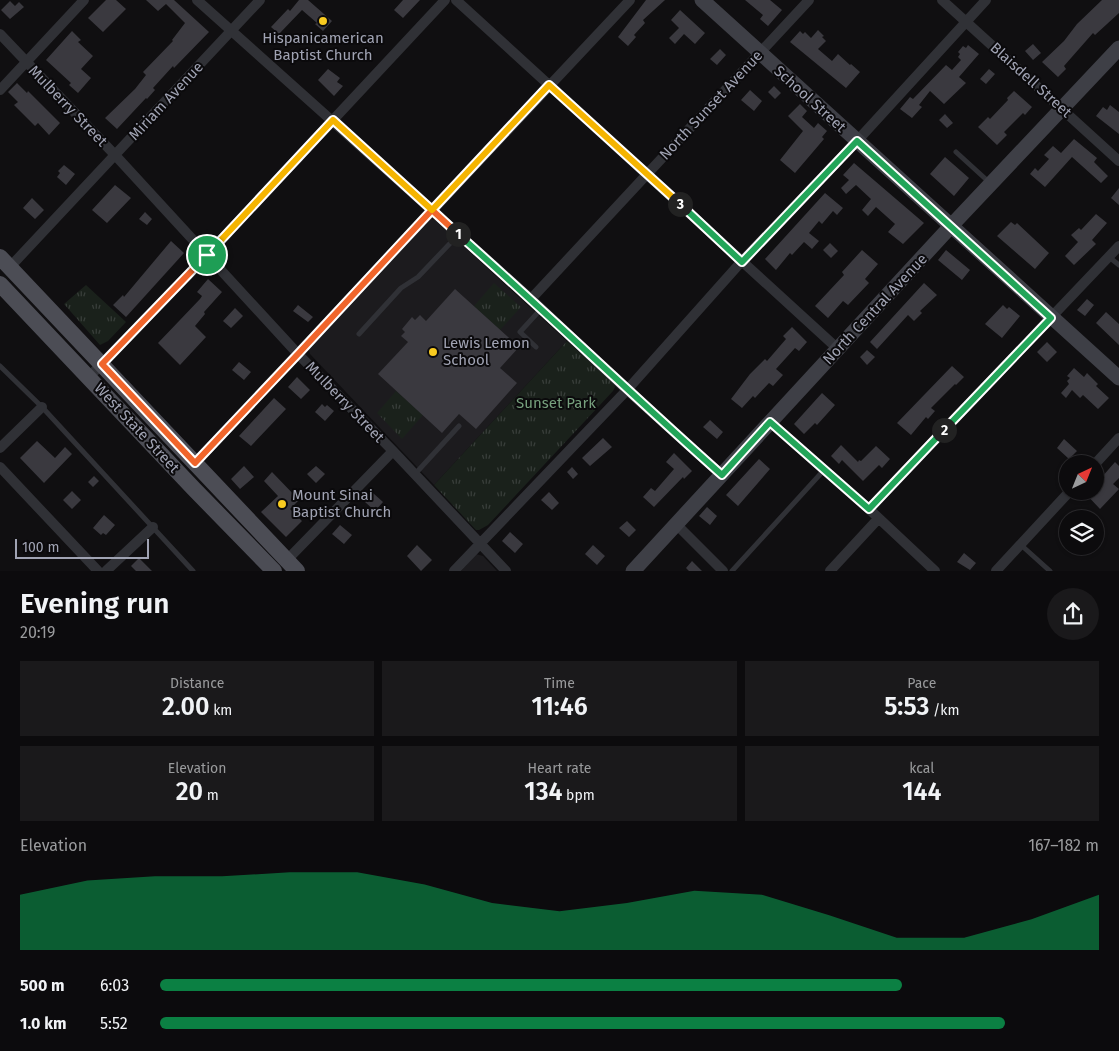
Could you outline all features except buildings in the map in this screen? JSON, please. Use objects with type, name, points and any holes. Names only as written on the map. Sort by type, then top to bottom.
[{"type":"main road","name":"School Street","points":[[702,0],[1119,378]]},
{"type":"main road","name":"North Central Avenue","points":[[633,571],[950,226],[1119,48]]},
{"type":"main road","name":"West State Street","points":[[5,262],[292,566]]},
{"type":"main road","name":"West State Street","points":[[0,284],[274,571]]},
{"type":"street","points":[[0,90],[84,0]]},
{"type":"street","points":[[197,0],[541,308],[627,390],[722,475]]},
{"type":"street","name":"Miriam Avenue","points":[[5,262],[116,155],[260,0]]},
{"type":"street","points":[[89,377],[207,255],[445,0]]},
{"type":"street","points":[[456,0],[838,349]]},
{"type":"street","points":[[195,463],[630,0]]},
{"type":"street","name":"North Sunset Avenue","points":[[531,299],[810,0]]},
{"type":"street","name":"Blaisdell Street","points":[[942,0],[1119,161]]},
{"type":"street","points":[[454,571],[627,390],[742,262],[857,141],[986,0]]},
{"type":"street","name":"Mulberry Street","points":[[0,34],[116,155],[298,354],[506,571]]},
{"type":"street","points":[[869,509],[1119,246]]},
{"type":"street","points":[[0,448],[42,407]]},
{"type":"street","points":[[770,422],[869,509],[935,571]]},
{"type":"street","points":[[1103,455],[1119,438]]},
{"type":"street","points":[[292,566],[393,451]]},
{"type":"street","points":[[0,467],[98,571]]},
{"type":"street","points":[[996,571],[1062,500]]},
{"type":"street","points":[[830,571],[878,519]]},
{"type":"street","points":[[677,525],[723,571]]},
{"type":"street","points":[[106,571],[153,527]]},
{"type":"lane","points":[[956,152],[991,184]]},
{"type":"lane","points":[[359,334],[401,288],[418,277],[459,234]]},
{"type":"lane","points":[[1110,256],[1119,266]]},
{"type":"lane","points":[[536,347],[520,332],[541,308]]},
{"type":"lane","points":[[0,366],[42,407],[194,571]]},
{"type":"lane","points":[[415,474],[459,426]]},
{"type":"lane","points":[[732,571],[825,470]]},
{"type":"lane","points":[[1021,545],[1050,571]]},
{"type":"shaded area","name":"Lewis Lemon School","points":[[431,219],[435,220],[567,341],[434,485],[310,354],[309,350]]},
{"type":"shaded area","points":[[476,554],[483,556],[497,571],[461,571]]},
{"type":"green space","points":[[494,283],[521,307],[500,330],[474,306]]},
{"type":"green space","points":[[86,285],[126,322],[108,341],[100,345],[64,304]]},
{"type":"green space","name":"Sunset Park","points":[[567,341],[613,383],[615,387],[488,525],[476,530],[434,485]]},
{"type":"green space","points":[[396,391],[423,415],[402,439],[377,413]]},
{"type":"place","name":"Hispanicamerican Baptist Church","points":[[323,21]]},
{"type":"place","name":"Lewis Lemon School","points":[[433,352]]},
{"type":"place","name":"Mount Sinai Baptist Church","points":[[282,504]]},
{"type":"route","points":[[207,255],[102,364],[195,463],[432,210],[722,475],[770,422],[869,509],[1051,318],[857,141],[742,262],[549,85],[432,210],[333,120],[207,255]]}]
